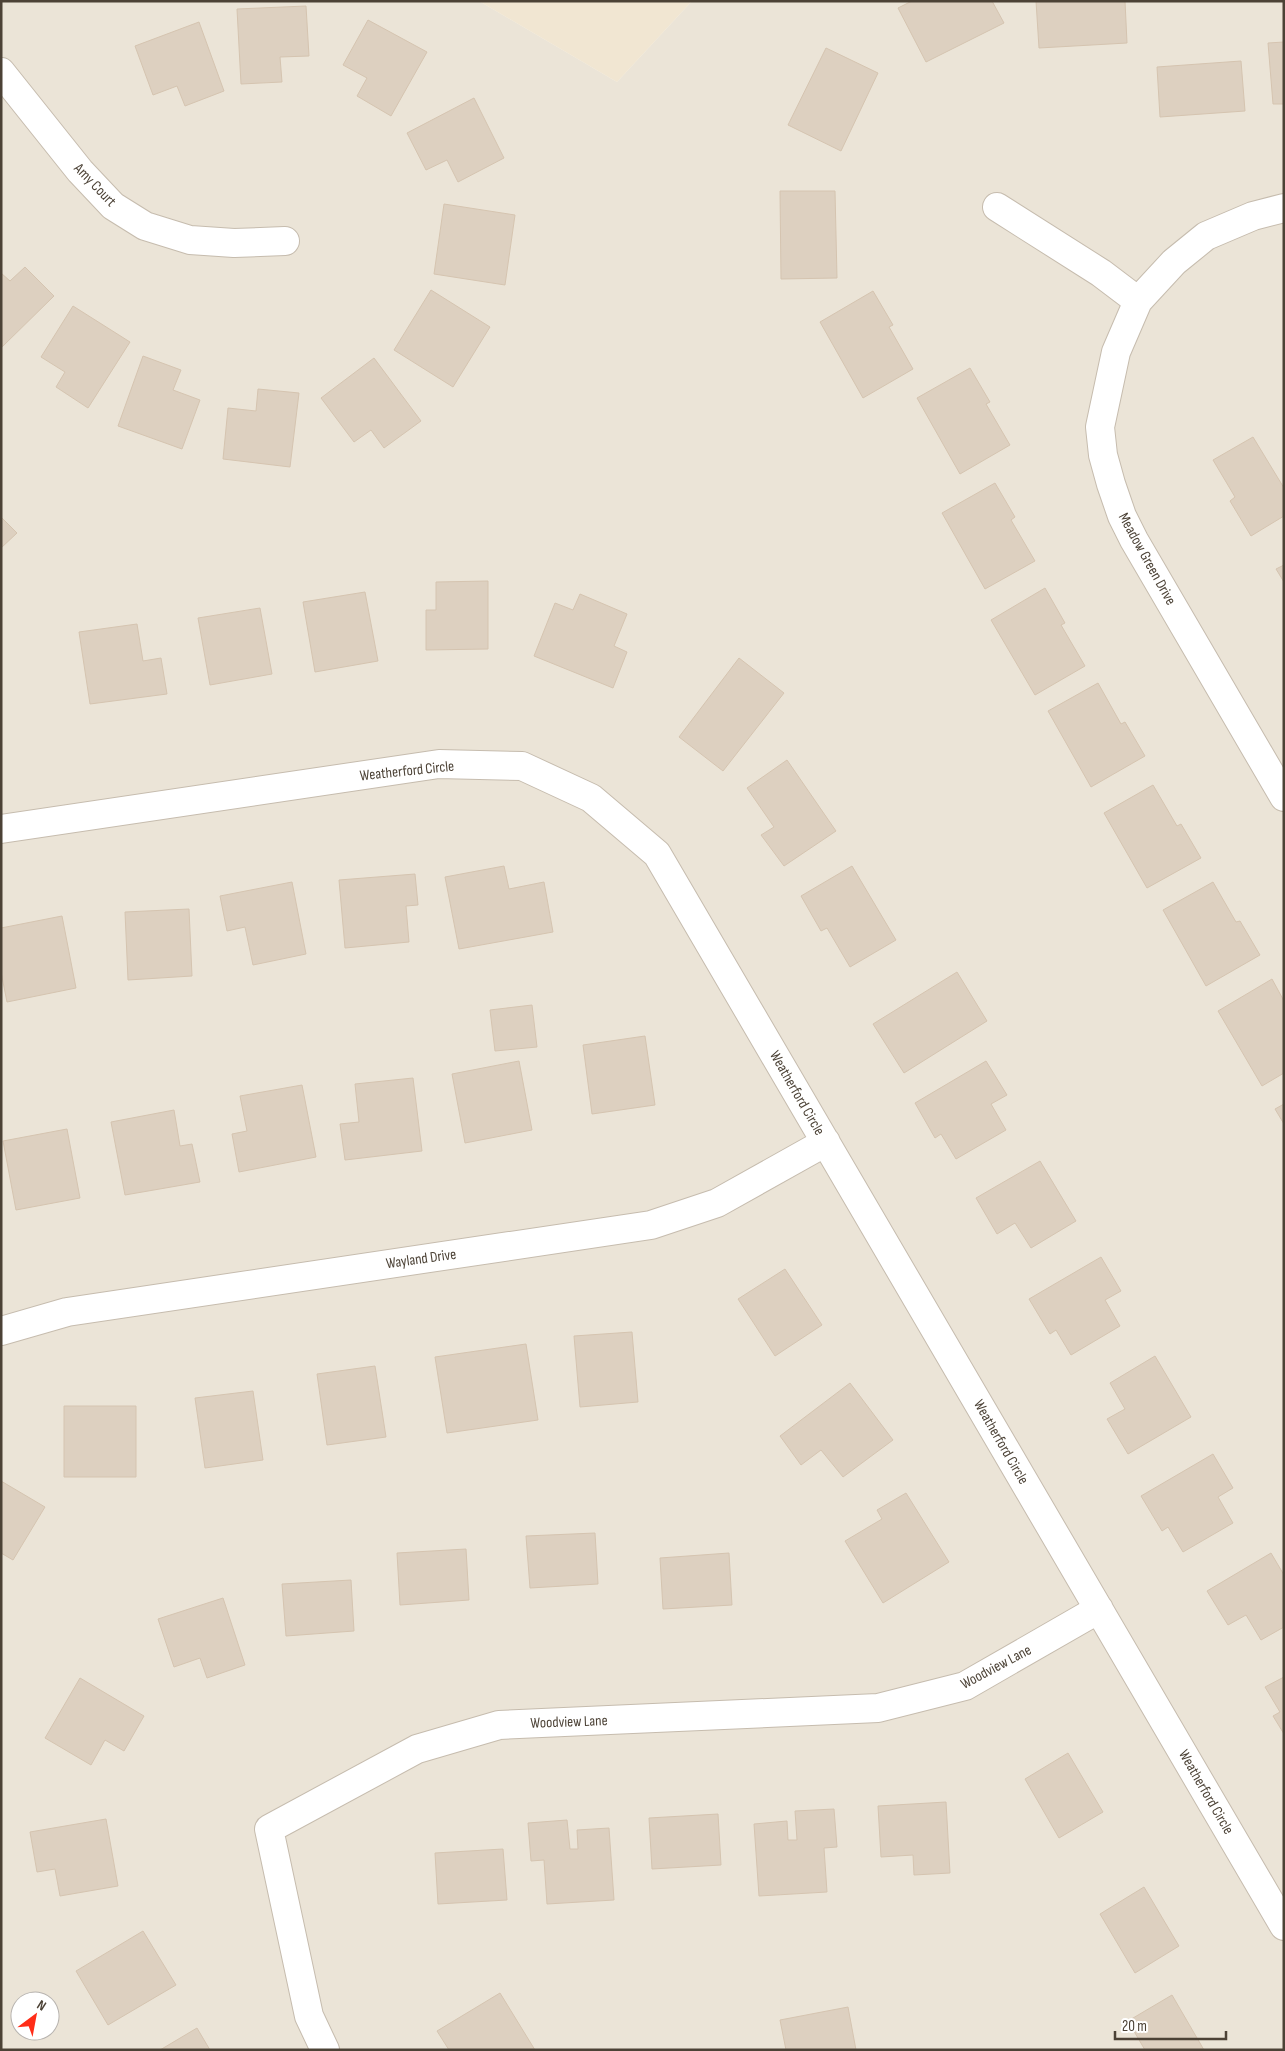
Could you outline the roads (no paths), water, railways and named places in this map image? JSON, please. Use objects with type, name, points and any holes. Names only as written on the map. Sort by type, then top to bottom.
[{"type":"street","name":"Amy Court","points":[[1,72],[87,178],[113,206],[145,226],[190,240],[234,243],[285,241]]},
{"type":"street","points":[[997,207],[1101,273],[1138,301]]},
{"type":"street","name":"Meadow Green Drive","points":[[1284,208],[1253,216],[1206,236],[1174,262],[1138,301],[1116,352],[1100,427],[1103,455],[1110,484],[1122,516],[1134,540],[1284,797]]},
{"type":"street","name":"Weatherford Circle","points":[[1,829],[439,764],[522,766],[591,798],[658,854],[1284,1926]]},
{"type":"street","name":"Wayland Drive","points":[[1,1331],[67,1312],[651,1225],[718,1203],[826,1142]]},
{"type":"street","name":"Woodview Lane","points":[[325,2050],[308,2016],[269,1829],[417,1749],[499,1725],[878,1708],[965,1686],[1098,1609]]}]
